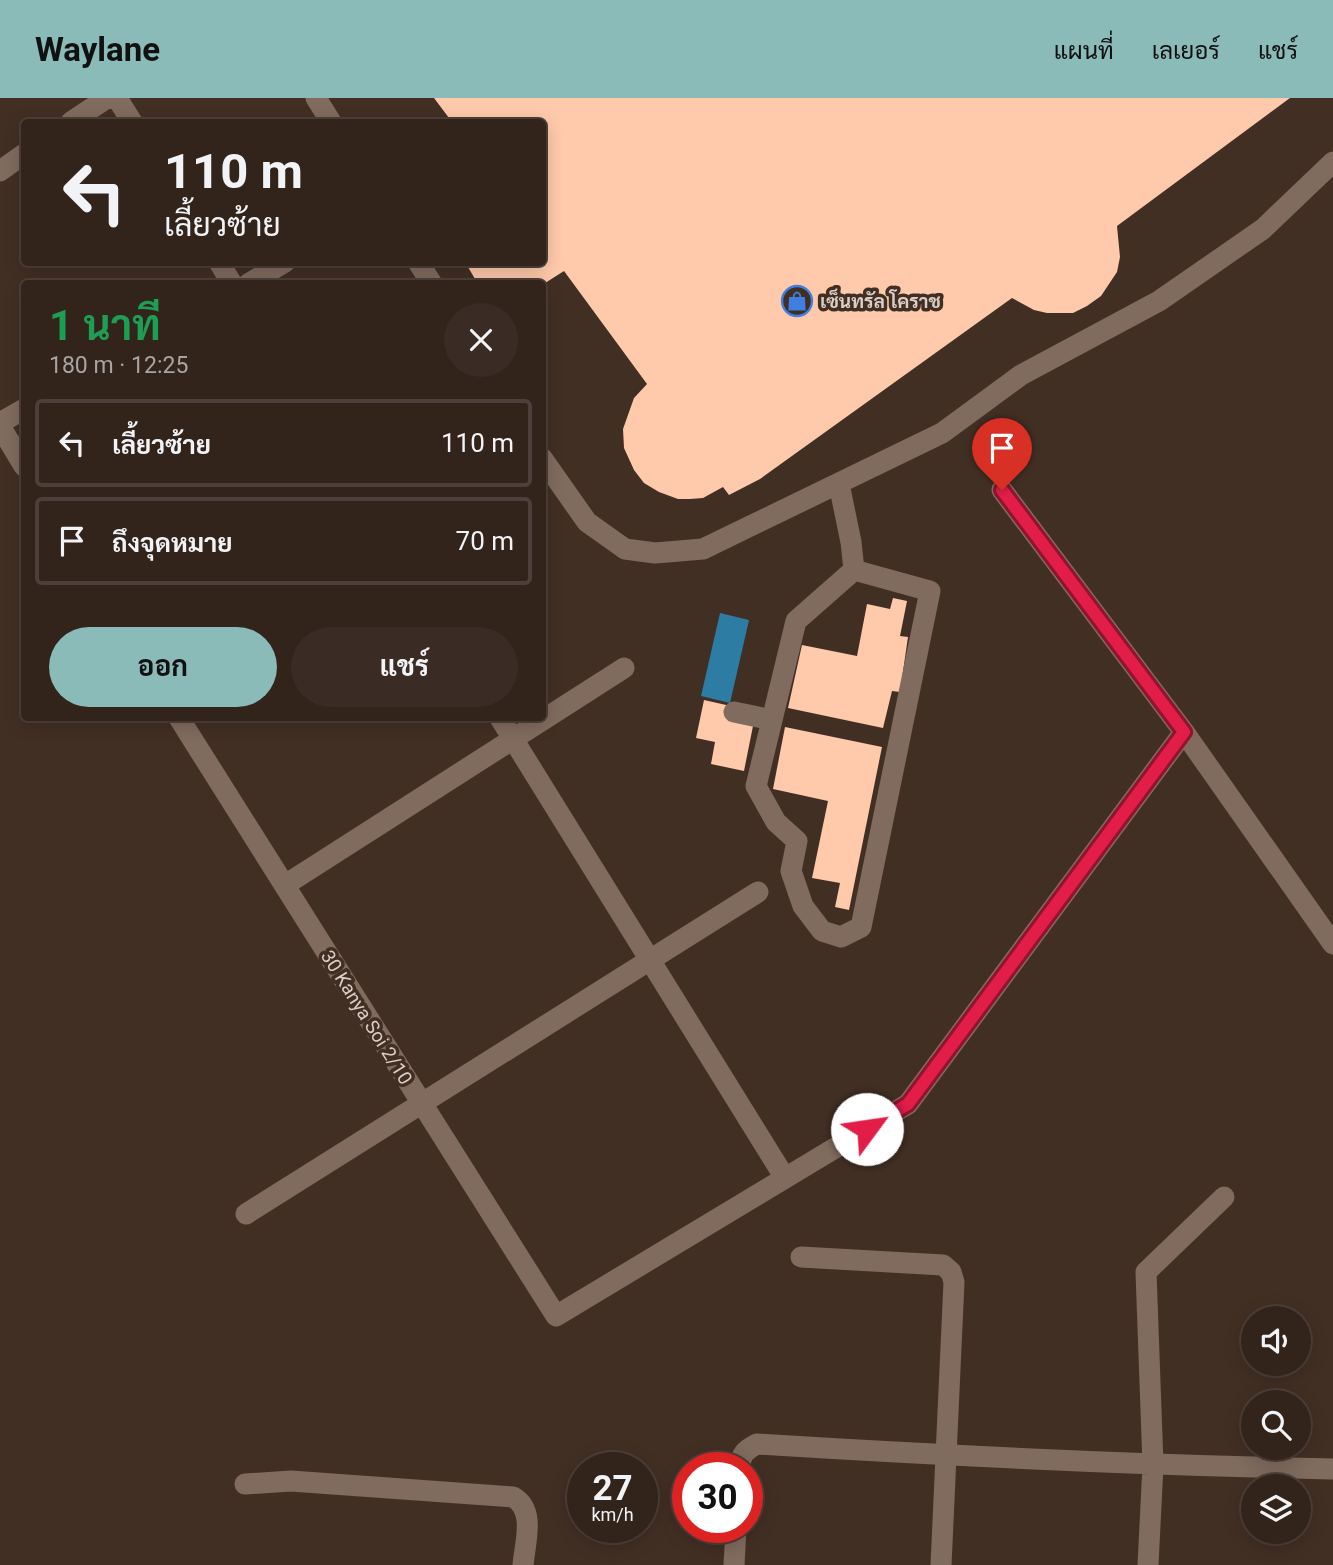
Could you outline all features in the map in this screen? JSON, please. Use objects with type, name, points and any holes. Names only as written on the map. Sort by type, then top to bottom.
[{"type":"street","points":[[76,119],[107,98]]},
{"type":"street","points":[[117,98],[130,119]]},
{"type":"street","points":[[316,98],[329,119]]},
{"type":"street","points":[[0,171],[21,156]]},
{"type":"street","points":[[546,464],[587,522],[625,549],[655,553],[703,549],[942,433],[1021,375],[1159,301],[1263,229],[1333,162]]},
{"type":"street","points":[[255,280],[278,266]]},
{"type":"street","points":[[21,411],[0,424],[21,461]]},
{"type":"street","points":[[839,484],[854,570]]},
{"type":"street","points":[[1002,490],[1184,732],[1329,932]]},
{"type":"street","points":[[854,570],[930,591],[860,926],[841,937],[822,931],[803,906],[791,872],[797,841],[776,822],[757,786],[796,621],[854,570]]},
{"type":"street","points":[[546,718],[624,668]]},
{"type":"street","points":[[734,712],[772,720]]},
{"type":"street","name":"30 Kanya Soi 2/10","points":[[181,721],[556,1316],[785,1178]]},
{"type":"street","points":[[502,721],[785,1178],[908,1104],[1184,732]]},
{"type":"street","points":[[285,885],[541,721]]},
{"type":"street","points":[[246,1214],[758,892]]},
{"type":"street","points":[[1148,1565],[1153,1465],[1146,1272],[1223,1197]]},
{"type":"street","points":[[801,1257],[943,1265],[951,1272],[954,1282],[941,1565]]},
{"type":"street","points":[[744,1452],[757,1444],[1153,1465],[1333,1469]]},
{"type":"street","points":[[245,1484],[291,1481],[513,1497],[522,1502],[527,1514],[523,1565]]},
{"type":"street","points":[[734,1565],[735,1543]]},
{"type":"water","points":[[720,613],[749,620],[730,703],[701,696]]},
{"type":"building","name":"เซ็นทรัล โคราช","points":[[434,98],[1290,98],[1117,226],[1120,257],[1117,272],[1101,296],[1087,306],[1073,313],[1047,313],[1034,310],[1012,298],[760,479],[729,495],[723,487],[703,498],[678,499],[644,483],[634,470],[624,448],[623,429],[634,398],[647,384],[564,271],[546,282],[546,280],[476,280],[467,266],[546,266],[546,119],[450,119]]},
{"type":"building","points":[[893,598],[907,601],[900,636],[908,637],[900,692],[892,691],[883,728],[788,708],[802,645],[857,656],[867,604],[890,609]]},
{"type":"building","points":[[704,700],[735,707],[753,726],[744,771],[711,764],[715,742],[696,738]]},
{"type":"building","points":[[785,727],[882,747],[849,910],[835,907],[840,883],[812,878],[828,801],[773,789]]},
{"type":"place","name":"เซ็นทรัล โคราช","points":[[797,301]]},
{"type":"route","points":[[867,1129],[908,1104],[1184,732],[1002,490]]}]
